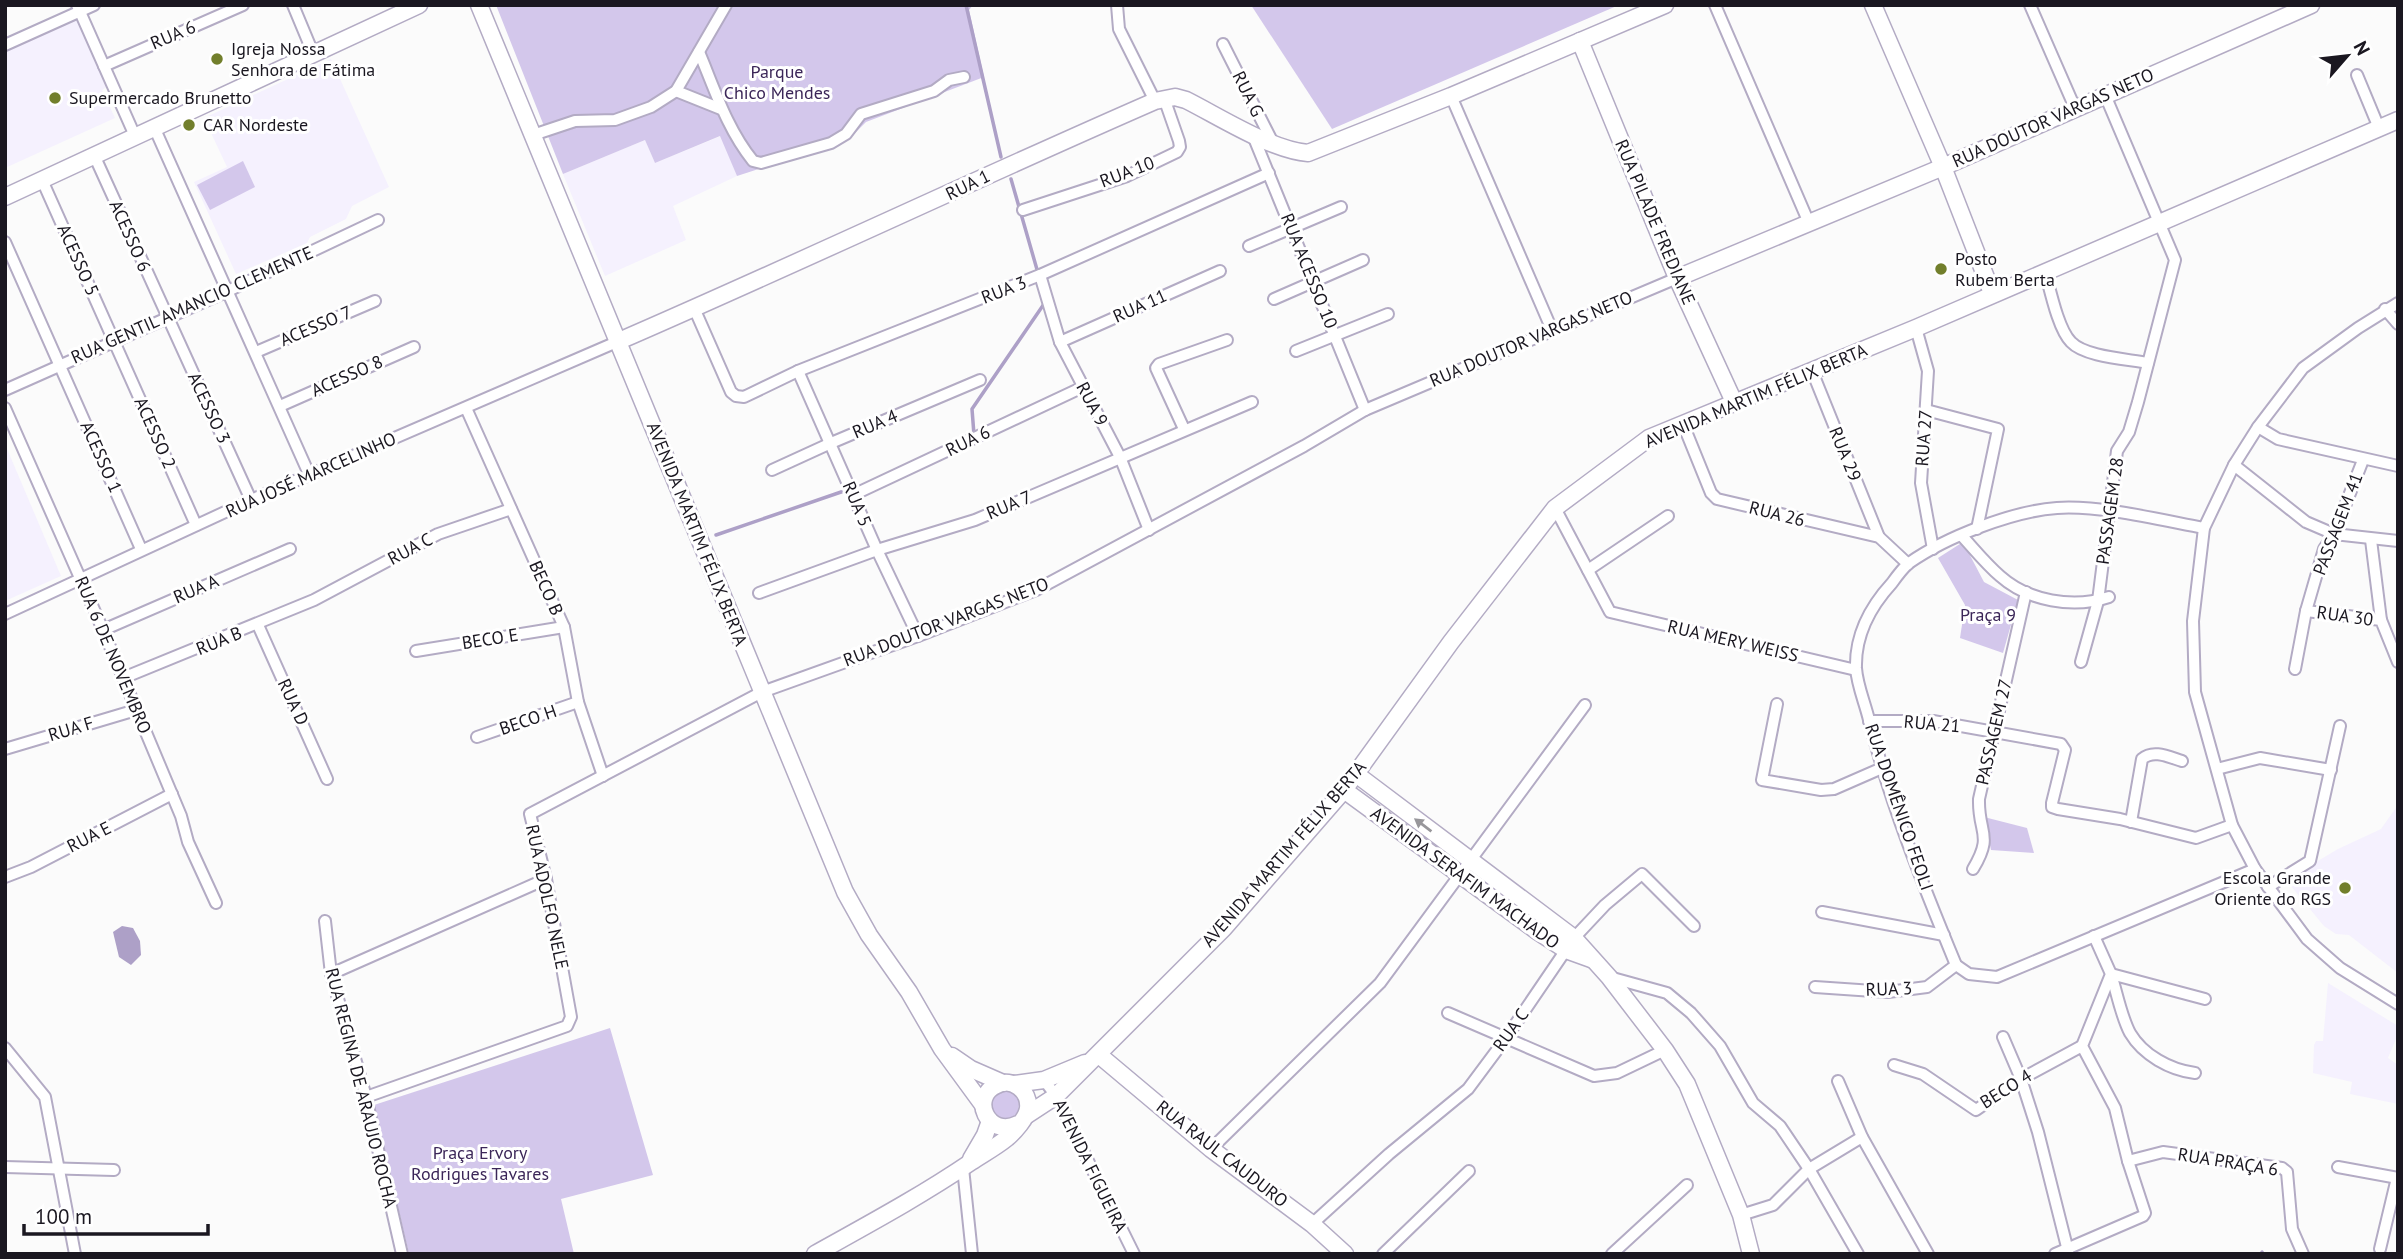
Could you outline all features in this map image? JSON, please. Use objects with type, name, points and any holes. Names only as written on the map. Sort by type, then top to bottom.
[{"type":"street","points":[[5,44],[78,8],[94,5]]},
{"type":"street","name":"RUA 6","points":[[104,66],[243,5]]},
{"type":"street","points":[[293,5],[313,53]]},
{"type":"street","points":[[5,197],[419,5]]},
{"type":"street","name":"AVENIDA MARTIM FÉLIX BERTA","points":[[479,5],[845,892],[869,935],[909,992],[942,1049],[983,1105]]},
{"type":"street","points":[[533,135],[575,121],[615,120],[651,107],[676,91],[726,5]]},
{"type":"street","points":[[1117,5],[1119,29],[1160,99],[1175,97],[1186,100],[1273,143],[1295,152],[1308,153],[1451,96],[1665,5]]},
{"type":"street","points":[[1715,5],[1809,223]]},
{"type":"street","points":[[1873,5],[1992,293]]},
{"type":"street","points":[[2030,5],[2075,108]]},
{"type":"street","name":"RUA DOUTOR VARGAS NETO","points":[[762,692],[1036,590],[1304,446],[1365,410],[1942,167],[2311,5]]},
{"type":"street","points":[[78,8],[135,136]]},
{"type":"street","name":"RUA PILADE FREDIANE","points":[[1580,41],[1677,278],[1734,402]]},
{"type":"street","name":"RUA G","points":[[1223,44],[1273,143]]},
{"type":"street","points":[[699,52],[722,110],[747,154],[753,161],[761,163],[831,142],[846,134],[861,114],[934,91],[949,80],[964,77]]},
{"type":"street","points":[[2357,75],[2379,128]]},
{"type":"street","points":[[676,91],[722,110]]},
{"type":"street","name":"PASSAGEM 28","points":[[2081,662],[2104,599],[2108,511],[2117,452],[2129,432],[2175,260],[2105,95]]},
{"type":"street","points":[[1451,96],[1552,330]]},
{"type":"street","name":"RUA 10","points":[[1023,210],[1127,176],[1177,152],[1179,141],[1160,99]]},
{"type":"street","name":"RUA 1","points":[[619,341],[1160,99]]},
{"type":"street","name":"AVENIDA MARTIM FÉLIX BERTA","points":[[815,1254],[966,1166],[1008,1138],[1023,1119],[1056,1096],[1097,1057],[1224,928],[1344,790],[1451,642],[1555,508],[1649,438],[1916,328],[2398,120]]},
{"type":"street","points":[[154,127],[309,474]]},
{"type":"street","name":"RUA ACESSO 10","points":[[1252,133],[1365,410]]},
{"type":"street","name":"ACESSO 6","points":[[94,155],[167,317]]},
{"type":"street","name":"RUA 3","points":[[694,308],[731,392],[744,397],[798,371],[1040,275],[1269,173]]},
{"type":"street","name":"ACESSO 5","points":[[42,180],[114,341]]},
{"type":"street","points":[[1249,246],[1341,207]]},
{"type":"street","name":"RUA GENTIL AMANCIO CLEMENTE","points":[[5,390],[378,220]]},
{"type":"street","name":"ACESSO 1","points":[[5,242],[141,549]]},
{"type":"street","points":[[1274,299],[1363,260]]},
{"type":"street","name":"RUA 11","points":[[1060,342],[1220,271]]},
{"type":"street","points":[[2045,271],[2063,329],[2070,342],[2084,351],[2148,363]]},
{"type":"street","name":"RUA 9","points":[[1040,275],[1060,342],[1121,457],[1149,530]]},
{"type":"street","name":"ACESSO 7","points":[[256,352],[375,301]]},
{"type":"street","points":[[2398,303],[2385,309],[2302,368],[2258,427],[2234,465],[2204,528],[2193,621],[2195,692],[2232,825],[2255,869],[2307,939],[2340,968],[2398,1004]]},
{"type":"street","points":[[2385,309],[2398,324]]},
{"type":"street","points":[[1296,351],[1388,314]]},
{"type":"street","name":"ACESSO 3","points":[[167,317],[251,500]]},
{"type":"street","name":"RUA 27","points":[[1916,328],[1928,371],[1921,483],[1933,549]]},
{"type":"street","points":[[1184,429],[1156,368],[1159,364],[1227,340]]},
{"type":"street","name":"ACESSO 2","points":[[114,341],[196,525]]},
{"type":"street","name":"RUA JOSÉ MARCELINHO","points":[[5,614],[141,549],[309,474],[619,341]]},
{"type":"street","name":"ACESSO 8","points":[[280,406],[414,346]]},
{"type":"street","name":"RUA 5","points":[[798,371],[918,636]]},
{"type":"street","name":"RUA 29","points":[[1812,371],[1879,537]]},
{"type":"street","name":"RUA 4","points":[[772,470],[980,380]]},
{"type":"street","name":"RUA 6","points":[[853,495],[1083,387]]},
{"type":"street","name":"RUA 7","points":[[759,593],[877,550],[975,520],[1252,402]]},
{"type":"street","name":"RUA 6 DE NOVEMBRO","points":[[5,408],[103,630],[172,794],[188,842],[216,903]]},
{"type":"street","name":"BECO B","points":[[466,408],[564,627],[578,702],[603,776]]},
{"type":"street","points":[[1926,410],[1998,429],[1977,529]]},
{"type":"street","name":"RUA 26","points":[[1683,424],[1711,493],[1717,499],[1879,537],[1908,564]]},
{"type":"street","points":[[2258,427],[2278,439],[2398,466]]},
{"type":"street","name":"PASSAGEM 41","points":[[2295,669],[2306,611],[2324,549],[2334,534],[2362,460]]},
{"type":"street","points":[[2234,465],[2306,522],[2334,534],[2398,541]]},
{"type":"street","name":"RUA DOMÊNICO FEOLI","points":[[1956,965],[1882,768],[1856,670],[1858,638],[1874,603],[1908,564],[1933,549],[2016,514],[2059,507],[2108,511],[2204,528]]},
{"type":"street","points":[[1555,508],[1588,570],[1668,516]]},
{"type":"street","name":"RUA C","points":[[314,600],[438,534],[511,509]]},
{"type":"street","points":[[1962,536],[2001,577],[2026,592],[2049,601],[2104,599]]},
{"type":"street","points":[[2371,540],[2381,620]]},
{"type":"street","name":"RUA A","points":[[103,630],[290,549]]},
{"type":"street","name":"RUA MERY WEISS","points":[[1588,570],[1610,612],[1856,670]]},
{"type":"street","name":"PASSAGEM 27","points":[[1973,869],[1985,847],[1979,799],[2026,592]]},
{"type":"street","name":"RUA B","points":[[123,678],[314,600]]},
{"type":"street","name":"RUA 30","points":[[2306,611],[2381,620],[2398,662]]},
{"type":"street","name":"RUA D","points":[[258,625],[327,779]]},
{"type":"street","name":"BECO E","points":[[416,651],[564,627]]},
{"type":"street","name":"RUA ADOLFO NELE","points":[[366,1097],[567,1026],[571,1017],[546,879],[530,814],[762,692]]},
{"type":"street","name":"BECO H","points":[[477,737],[578,702]]},
{"type":"street","points":[[1777,704],[1762,780],[1821,790],[1834,789],[1882,768]]},
{"type":"street","points":[[1211,1149],[1380,983],[1585,705]]},
{"type":"street","name":"RUA F","points":[[5,749],[136,710]]},
{"type":"street","name":"RUA 21","points":[[1869,721],[1933,721],[2064,746],[2052,807],[2125,820]]},
{"type":"street","points":[[2268,887],[2310,862],[2340,726]]},
{"type":"street","points":[[2182,761],[2154,754],[2148,754],[2142,759],[2125,820],[2196,838],[2232,825]]},
{"type":"street","points":[[2217,769],[2260,758],[2331,769]]},
{"type":"street","name":"AVENIDA SERAFIM MACHADO","points":[[1356,774],[1470,861],[1570,944]]},
{"type":"street","name":"AVENIDA SERAFIM MACHADO","points":[[1344,790],[1459,877],[1591,958],[1609,977],[1665,1050],[1687,1084],[1741,1215],[1751,1254]]},
{"type":"street","name":"RUA E","points":[[5,877],[31,867],[172,794]]},
{"type":"street","points":[[1956,965],[1969,974],[1997,977],[2255,869]]},
{"type":"street","name":"RUA C","points":[[1312,1224],[1389,1154],[1468,1089],[1570,944],[1605,905],[1642,874],[1694,926]]},
{"type":"street","points":[[331,974],[546,879]]},
{"type":"street","points":[[1822,912],[1944,935]]},
{"type":"street","name":"RUA REGINA DE ARAUJO ROCHA","points":[[325,921],[331,974],[366,1097],[402,1254]]},
{"type":"street","points":[[2094,936],[2111,974],[2131,1034],[2158,1063],[2195,1073]]},
{"type":"street","name":"RUA 3","points":[[1815,987],[1888,992],[1927,987],[1956,965]]},
{"type":"street","points":[[2111,974],[2205,999]]},
{"type":"street","points":[[2055,1254],[2067,1251],[2145,1213],[2115,1108],[2082,1046],[2111,974]]},
{"type":"street","points":[[1609,977],[1667,993],[1692,1013],[1720,1046],[1753,1104],[1780,1126],[1809,1169],[1858,1254]]},
{"type":"street","points":[[1448,1013],[1594,1076],[1617,1073],[1665,1050]]},
{"type":"street","points":[[2003,1037],[2021,1079],[2038,1132],[2067,1251]]},
{"type":"street","name":"BECO 4","points":[[1894,1065],[1923,1074],[1976,1110],[2021,1079],[2082,1046]]},
{"type":"street","points":[[5,1048],[44,1097],[75,1254]]},
{"type":"street","name":"AVENIDA MARTIM FÉLIX BERTA","points":[[942,1049],[971,1069],[1009,1083],[1045,1080],[1097,1057]]},
{"type":"street","name":"RUA RAUL CAUDURO","points":[[1097,1057],[1211,1149],[1312,1224],[1345,1254]]},
{"type":"street","name":"AVENIDA FIGUEIRA","points":[[1045,1080],[1056,1096],[1134,1254]]},
{"type":"street","points":[[1838,1081],[1862,1137],[1923,1252]]},
{"type":"street","points":[[1009,1083],[1026,1095],[1028,1101],[1023,1119],[1007,1128],[989,1121],[983,1105],[988,1091],[1009,1083]]},
{"type":"street","points":[[972,1254],[966,1166],[985,1135],[989,1121]]},
{"type":"street","points":[[1741,1215],[1773,1205],[1809,1169],[1862,1137]]},
{"type":"street","name":"RUA PRAÇA 6","points":[[2128,1161],[2163,1152],[2282,1168],[2287,1171],[2292,1229],[2303,1254]]},
{"type":"street","points":[[5,1167],[114,1170]]},
{"type":"street","points":[[2338,1167],[2397,1178],[2380,1249]]},
{"type":"street","points":[[1383,1254],[1469,1171]]},
{"type":"street","points":[[1612,1254],[1687,1185]]},
{"type":"shaded area","name":"Supermercado Brunetto","points":[[77,18],[108,86],[102,90],[115,118],[5,168],[5,50]]},
{"type":"shaded area","points":[[331,59],[389,187],[352,206],[346,219],[310,237],[307,243],[236,274],[194,182],[227,167],[204,118]]},
{"type":"shaded area","points":[[721,136],[737,176],[673,206],[686,240],[605,276],[563,174],[645,140],[655,163]]},
{"type":"shaded area","points":[[5,444],[61,576],[5,601]]},
{"type":"shaded area","name":"Escola Grande Oriente do RGS","points":[[2398,805],[2398,973],[2349,935],[2336,934],[2324,926],[2286,880],[2338,849],[2381,829]]},
{"type":"shaded area","points":[[122,926],[133,928],[140,941],[141,955],[131,965],[119,957],[113,932]]},
{"type":"shaded area","points":[[2328,983],[2398,1026],[2398,1034],[2388,1058],[2398,1065],[2398,1104],[2350,1094],[2352,1082],[2313,1073],[2314,1045],[2316,1041],[2323,1041]]},
{"type":"green space","name":"Parque Chico Mendes","points":[[496,5],[973,5],[969,10],[984,77],[866,122],[848,140],[737,176],[720,136],[655,163],[645,140],[563,174]]},
{"type":"green space","points":[[1251,5],[1619,5],[1332,129]]},
{"type":"green space","points":[[243,161],[255,187],[210,210],[197,185]]},
{"type":"green space","name":"Praça 9","points":[[1963,542],[1984,582],[2018,600],[2003,653],[1960,638],[1965,605],[1938,558]]},
{"type":"green space","points":[[1984,817],[2027,828],[2034,853],[1991,850]]},
{"type":"green space","name":"Praça Ervory Rodrigues Tavares","points":[[610,1028],[653,1175],[561,1199],[574,1254],[409,1254],[374,1105]]},
{"type":"green space","points":[[1004,1090],[1015,1094],[1019,1105],[1015,1116],[1004,1120],[993,1116],[989,1105],[993,1094]]},
{"type":"waterway","points":[[966,5],[1001,157]]},
{"type":"waterway","points":[[1011,179],[1038,273]]},
{"type":"waterway","points":[[974,435],[972,409],[1046,301]]},
{"type":"waterway","points":[[716,535],[844,491]]},
{"type":"place","name":"Igreja Nossa Senhora de Fátima","points":[[217,59]]},
{"type":"place","name":"Supermercado Brunetto","points":[[55,98]]},
{"type":"place","name":"CAR Nordeste","points":[[189,125]]},
{"type":"place","name":"Posto Rubem Berta","points":[[1941,269]]},
{"type":"place","name":"Escola Grande Oriente do RGS","points":[[2345,888]]}]
